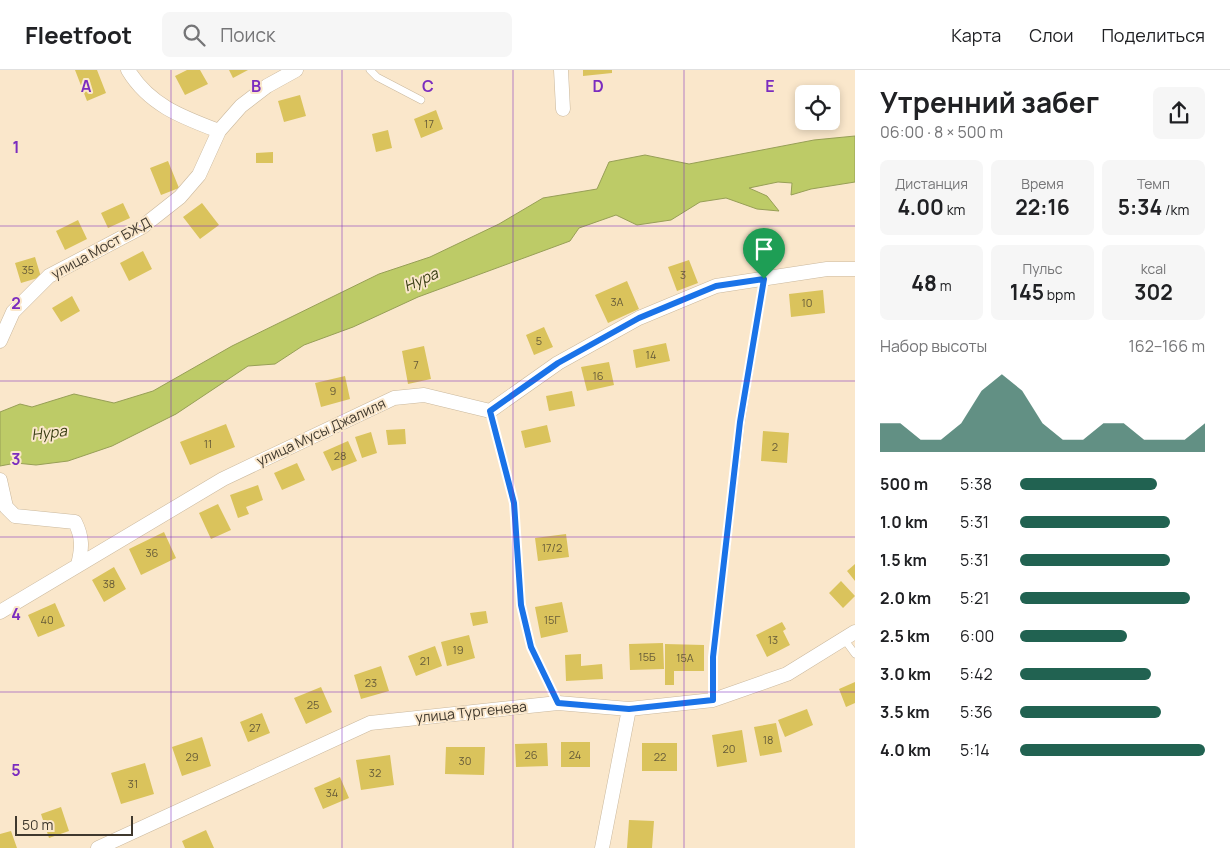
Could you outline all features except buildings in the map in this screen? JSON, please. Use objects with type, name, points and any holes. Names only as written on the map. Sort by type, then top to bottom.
[{"type":"street","points":[[128,70],[136,84],[174,114],[219,131]]},
{"type":"street","name":"улица Мост БЖД","points":[[0,341],[14,312],[48,276],[142,227],[180,197],[199,175],[219,131],[247,101],[267,86],[296,70]]},
{"type":"street","points":[[561,70],[563,110]]},
{"type":"street","points":[[490,411],[558,363],[639,318],[716,286],[827,269],[855,268]]},
{"type":"street","name":"улица Мусы Джалиля","points":[[0,612],[224,479],[394,398],[424,395],[490,411]]},
{"type":"street","points":[[0,480],[6,507],[14,516],[75,522],[81,534],[83,544],[78,565]]},
{"type":"street","name":"улица Тургенева","points":[[98,848],[370,723],[558,703],[629,709],[713,700],[787,674],[850,636]]},
{"type":"street","points":[[602,848],[629,709]]},
{"type":"lane","points":[[370,70],[377,77],[421,100]]},
{"type":"lane","points":[[713,700],[713,657],[740,422],[764,279]]},
{"type":"lane","points":[[490,411],[514,503],[521,605],[531,647],[558,703]]},
{"type":"lane","points":[[850,636],[855,654]]},
{"type":"water","name":"Нура","points":[[855,136],[855,182],[811,189],[791,195],[792,183],[778,182],[749,188],[767,196],[779,211],[757,209],[726,198],[700,202],[671,220],[637,225],[616,215],[579,228],[570,241],[418,297],[353,327],[304,345],[275,364],[248,366],[176,414],[112,446],[68,461],[36,465],[16,463],[0,466],[0,412],[20,404],[32,407],[74,394],[114,403],[153,391],[232,346],[379,274],[430,257],[499,224],[543,198],[597,189],[609,162],[645,155],[689,164],[814,140]]},
{"type":"route","points":[[764,279],[740,422],[713,657],[713,700],[629,709],[558,703],[531,647],[521,605],[514,503],[494,434],[490,411],[558,363],[639,318],[716,286],[764,279]]}]
